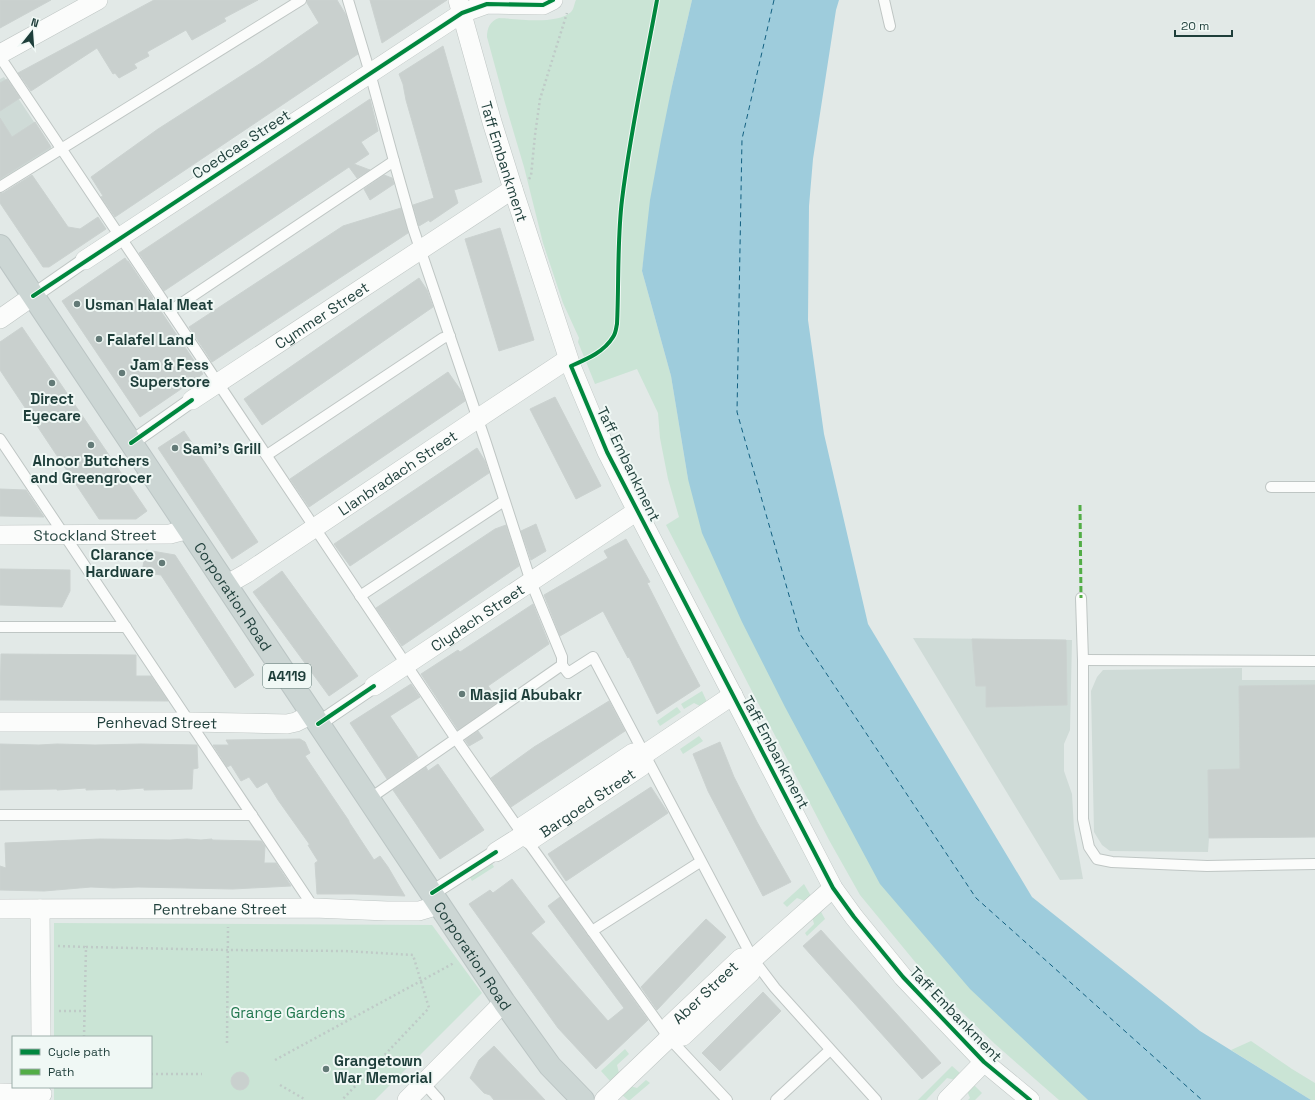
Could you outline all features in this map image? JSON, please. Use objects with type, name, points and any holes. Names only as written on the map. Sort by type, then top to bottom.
[{"type":"main road","name":"Corporation Road","points":[[0,246],[504,1002],[547,1061],[583,1100]]},
{"type":"street","points":[[0,55],[98,0]]},
{"type":"street","name":"Coedcae Street","points":[[33,296],[85,260],[370,73],[460,6],[487,4],[561,4]]},
{"type":"street","name":"Taff Embankment","points":[[460,6],[492,122],[568,359],[607,452],[833,888],[854,917],[903,977],[984,1062],[1030,1100]]},
{"type":"street","name":"Cymmer Street","points":[[131,443],[192,400],[513,190]]},
{"type":"street","points":[[0,319],[33,296]]},
{"type":"street","name":"Llanbradach Street","points":[[226,585],[247,573],[568,359]]},
{"type":"street","name":"Clydach Street","points":[[315,719],[374,686],[637,511]]},
{"type":"street","name":"Stockland Street","points":[[0,535],[170,534],[189,529]]},
{"type":"street","name":"Bargoed Street","points":[[435,898],[496,852],[522,835],[523,826],[633,753],[645,754],[733,695]]},
{"type":"street","name":"Penhevad Street","points":[[0,722],[189,722],[287,724],[315,719]]},
{"type":"street","name":"Aber Street","points":[[604,1100],[669,1038],[670,1025],[741,958],[753,959],[833,888]]},
{"type":"street","name":"Pentrebane Street","points":[[0,909],[314,908],[419,911],[429,908],[435,898]]},
{"type":"street","points":[[40,909],[41,1036]]},
{"type":"street","points":[[407,1100],[504,1002]]},
{"type":"street","points":[[947,1100],[984,1062]]},
{"type":"street","points":[[0,1093],[42,1094]]},
{"type":"lane","points":[[0,187],[301,0]]},
{"type":"lane","points":[[348,0],[421,250],[531,582],[562,657],[562,665],[568,673],[592,658],[645,754],[700,862],[753,959],[775,988],[876,1100]]},
{"type":"lane","points":[[884,0],[890,26]]},
{"type":"lane","points":[[0,55],[218,384],[522,835],[669,1038],[727,1100]]},
{"type":"lane","points":[[170,311],[394,161]]},
{"type":"lane","points":[[267,455],[443,338],[450,336]]},
{"type":"lane","points":[[1,441],[314,908]]},
{"type":"lane","points":[[1271,487],[1315,487]]},
{"type":"lane","points":[[360,596],[504,501]]},
{"type":"lane","points":[[1081,598],[1083,660],[1083,819],[1089,847],[1097,859],[1112,862],[1207,866],[1315,864]]},
{"type":"lane","points":[[0,627],[126,627]]},
{"type":"lane","points":[[1083,660],[1315,661]]},
{"type":"lane","points":[[369,799],[562,665]]},
{"type":"lane","points":[[0,815],[252,815]]},
{"type":"lane","points":[[592,932],[700,862]]},
{"type":"lane","points":[[776,1100],[830,1050]]},
{"type":"lane","points":[[424,1083],[439,1100]]},
{"type":"path","points":[[513,190],[525,184],[531,176],[534,135],[540,99],[561,4]]},
{"type":"path","points":[[227,1043],[228,909]]},
{"type":"path","points":[[40,945],[228,950],[345,951],[413,955],[429,1008],[342,1100]]},
{"type":"path","points":[[84,1036],[86,947]]},
{"type":"path","points":[[275,1060],[472,953]]},
{"type":"path","points":[[41,1011],[89,1010]]},
{"type":"path","points":[[152,1074],[202,1074]]},
{"type":"path","points":[[280,1085],[306,1100]]},
{"type":"shaded area","points":[[4,77],[52,149],[0,181],[0,79]]},
{"type":"shaded area","points":[[913,638],[1072,640],[1070,730],[1064,744],[1064,771],[1072,794],[1074,829],[1083,879],[1060,880]]},
{"type":"shaded area","points":[[1242,668],[1242,680],[1315,680],[1315,837],[1209,838],[1208,852],[1110,851],[1102,845],[1094,832],[1091,691],[1097,677],[1103,670]]},
{"type":"green space","points":[[576,0],[692,0],[672,86],[642,271],[671,376],[688,479],[1088,1100],[1059,1100],[995,1044],[930,980],[860,895],[829,840],[666,525],[679,517],[668,479],[660,438],[658,413],[637,369],[595,384],[578,342],[579,338],[563,303],[543,243],[524,167],[487,37],[490,25],[493,21],[499,18],[526,20],[557,19],[571,12]]},
{"type":"green space","points":[[702,691],[707,702],[700,706],[694,703],[684,709],[681,704]]},
{"type":"green space","points":[[677,707],[681,712],[660,726],[657,721]]},
{"type":"green space","points":[[699,736],[703,741],[683,754],[680,749]]},
{"type":"green space","points":[[489,858],[494,867],[472,881],[467,872]]},
{"type":"green space","points":[[804,884],[811,896],[805,901],[797,898],[787,907],[783,903]]},
{"type":"green space","points":[[820,910],[825,919],[807,936],[805,933],[814,924],[812,916]]},
{"type":"green space","name":"Grange Gardens","points":[[54,923],[432,925],[482,993],[375,1100],[54,1100],[54,1088],[152,1088],[152,1036],[54,1036]]},
{"type":"green space","points":[[1251,1041],[1315,1083],[1315,1100],[1311,1100],[1231,1050]]},
{"type":"green space","points":[[625,1049],[629,1054],[617,1065],[619,1073],[610,1081],[601,1071]]},
{"type":"green space","points":[[952,1066],[961,1074],[955,1080],[947,1078],[926,1100],[918,1100]]},
{"type":"green space","points":[[646,1080],[650,1083],[630,1100],[621,1094],[630,1086],[637,1088]]},
{"type":"green space","points":[[974,1085],[982,1093],[975,1100],[968,1100],[970,1098],[967,1091]]},
{"type":"water","points":[[692,0],[839,0],[836,10],[813,159],[809,206],[808,320],[824,434],[868,624],[1032,897],[1200,1031],[1311,1100],[1088,1100],[970,989],[880,884],[785,707],[742,622],[702,533],[688,479],[671,376],[642,271],[650,200],[661,140]]},
{"type":"building","points":[[0,0],[51,0],[0,28]]},
{"type":"building","points":[[154,0],[258,0],[224,18],[226,21],[192,40],[186,30],[147,52],[149,56],[134,64],[137,68],[119,78],[115,73],[113,74],[97,48],[31,91],[18,73]]},
{"type":"building","points":[[307,0],[337,0],[346,15],[358,54],[115,217],[101,197],[103,196],[91,177],[158,129],[261,63],[319,23],[307,3]]},
{"type":"building","points":[[370,0],[447,0],[382,43]]},
{"type":"building","points":[[443,46],[482,182],[454,190],[458,203],[430,222],[429,220],[419,226],[413,205],[434,198],[399,74]]},
{"type":"building","points":[[7,79],[20,98],[0,111],[0,83]]},
{"type":"building","points":[[370,99],[378,131],[361,142],[369,154],[354,164],[370,170],[357,178],[349,167],[164,291],[139,253]]},
{"type":"building","points":[[0,118],[12,137],[35,122],[51,147],[0,179]]},
{"type":"building","points":[[32,175],[68,227],[80,229],[98,217],[106,229],[49,267],[43,267],[0,203],[0,193],[3,193]]},
{"type":"building","points":[[384,175],[392,178],[394,184],[370,200],[364,189]]},
{"type":"building","points":[[401,208],[408,233],[212,362],[189,327],[343,226]]},
{"type":"building","points":[[500,228],[534,340],[499,351],[465,239]]},
{"type":"building","points":[[125,258],[203,374],[140,417],[62,301]]},
{"type":"building","points":[[419,278],[427,290],[433,307],[262,425],[244,399]]},
{"type":"building","points":[[22,327],[147,511],[136,519],[99,519],[0,370],[0,342]]},
{"type":"building","points":[[448,372],[462,392],[465,401],[309,507],[290,479]]},
{"type":"building","points":[[555,397],[601,486],[576,499],[530,409]]},
{"type":"building","points":[[184,431],[258,542],[232,559],[158,448]]},
{"type":"building","points":[[477,448],[485,461],[489,473],[350,566],[334,544]]},
{"type":"building","points":[[0,489],[26,490],[44,517],[0,516]]},
{"type":"building","points":[[536,524],[546,551],[531,560],[521,531]]},
{"type":"building","points":[[506,525],[519,566],[402,646],[376,608],[495,529]]},
{"type":"building","points":[[626,539],[650,582],[647,583],[700,686],[657,714],[629,657],[628,658],[603,611],[560,636],[544,595],[608,558],[604,551]]},
{"type":"building","points":[[146,550],[175,555],[254,675],[235,688],[161,575],[142,572]]},
{"type":"building","points":[[0,569],[70,570],[70,591],[62,607],[0,605]]},
{"type":"building","points":[[282,571],[358,676],[329,696],[253,592]]},
{"type":"building","points":[[533,604],[549,644],[488,686],[499,701],[458,730],[421,674],[458,650],[460,652]]},
{"type":"building","points":[[972,639],[1066,640],[1067,705],[986,707],[986,686],[976,686]]},
{"type":"building","points":[[1,654],[136,655],[136,676],[151,676],[168,701],[0,700]]},
{"type":"building","points":[[411,684],[420,697],[390,716],[418,757],[387,779],[350,723]]},
{"type":"building","points":[[1315,685],[1315,837],[1209,838],[1208,770],[1240,769],[1239,686]]},
{"type":"building","points":[[609,701],[625,731],[511,807],[491,778],[534,747]]},
{"type":"building","points":[[478,731],[483,738],[469,746],[465,740]]},
{"type":"building","points":[[300,739],[305,742],[310,753],[305,756],[374,860],[380,856],[405,896],[317,894],[315,863],[318,861],[308,845],[310,845],[267,782],[257,788],[249,777],[241,781],[231,765],[227,767],[213,745],[229,745],[226,740]]},
{"type":"building","points":[[720,742],[734,777],[757,822],[791,882],[763,896],[708,791],[693,754]]},
{"type":"building","points":[[0,744],[197,745],[198,768],[193,769],[192,789],[144,790],[144,788],[86,790],[86,788],[57,790],[0,790]]},
{"type":"building","points":[[438,764],[484,830],[440,859],[393,790],[426,767],[428,771]]},
{"type":"building","points":[[651,787],[668,813],[566,881],[548,854]]},
{"type":"building","points":[[100,839],[212,839],[261,841],[265,846],[264,863],[276,863],[291,886],[233,889],[91,887],[44,891],[0,890],[0,866],[6,868],[5,843]]},
{"type":"building","points":[[512,879],[545,922],[531,933],[608,1021],[624,1008],[548,906],[560,897],[648,1020],[596,1069],[558,1028],[469,904],[490,890],[493,893]]},
{"type":"building","points":[[706,919],[726,937],[657,1010],[641,987]]},
{"type":"building","points":[[821,930],[941,1063],[922,1079],[803,946]]},
{"type":"building","points":[[763,992],[781,1011],[720,1071],[702,1053]]},
{"type":"building","points":[[494,1046],[545,1100],[494,1100],[490,1095],[484,1093],[470,1078],[479,1060]]},
{"type":"building","points":[[236,1072],[244,1072],[249,1077],[247,1088],[244,1090],[236,1090],[231,1085],[231,1077]]},
{"type":"ferry route","points":[[774,0],[742,139],[737,412],[800,634],[976,898],[1202,1100]]},
{"type":"marked path","points":[[1080,505],[1081,598]]},
{"type":"cycle path","points":[[33,296],[462,13],[487,4],[543,5],[553,0]]},
{"type":"cycle path","points":[[657,0],[625,175],[619,231],[618,309],[616,330],[605,347],[589,358],[571,366],[607,452],[833,888],[854,917],[903,977],[984,1062],[1030,1100]]},
{"type":"cycle path","points":[[131,443],[192,400]]},
{"type":"cycle path","points":[[318,724],[374,686]]},
{"type":"cycle path","points":[[432,893],[496,852]]},
{"type":"place","name":"Usman Halal Meat","points":[[77,304]]},
{"type":"place","name":"Falafel Land","points":[[99,339]]},
{"type":"place","name":"Jam & Fess Superstore","points":[[122,373]]},
{"type":"place","name":"Direct Eyecare","points":[[52,383]]},
{"type":"place","name":"Alnoor Butchers and Greengrocer","points":[[91,445]]},
{"type":"place","name":"Sami's Grill","points":[[175,448]]},
{"type":"place","name":"Clarance Hardware","points":[[162,563]]},
{"type":"place","name":"Masjid Abubakr","points":[[462,694]]},
{"type":"place","name":"Grangetown War Memorial","points":[[326,1069]]}]
